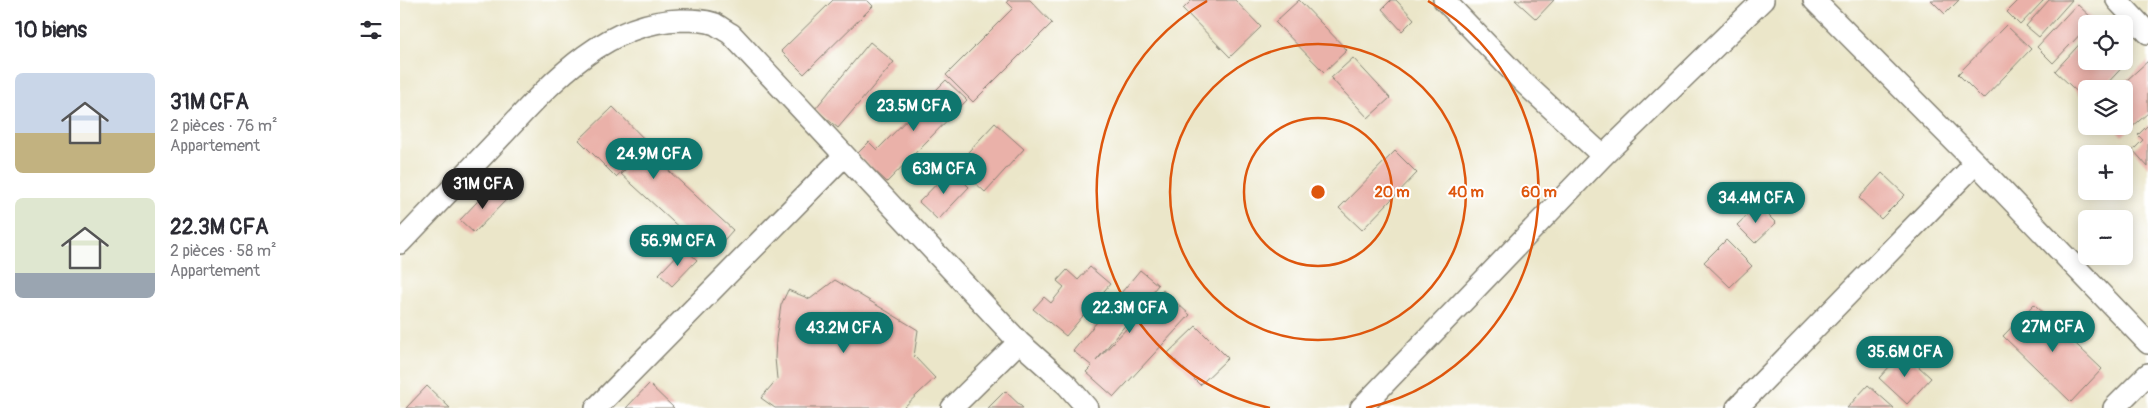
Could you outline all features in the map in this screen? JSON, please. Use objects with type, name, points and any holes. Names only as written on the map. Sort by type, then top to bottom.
[{"type":"street","points":[[1444,0],[1523,82],[1603,156]]},
{"type":"street","points":[[1361,408],[1603,156],[1763,0]]},
{"type":"street","points":[[1814,0],[1976,162],[2148,343]]},
{"type":"street","points":[[2117,0],[2148,33]]},
{"type":"street","points":[[400,244],[571,66],[609,40],[642,25],[669,20],[693,20],[713,23],[731,34],[1019,342],[1068,385],[1088,408]]},
{"type":"street","points":[[596,408],[844,156]]},
{"type":"street","points":[[1737,408],[1976,162]]},
{"type":"street","points":[[952,408],[1019,342]]},
{"type":"street","points":[[2114,408],[2148,374]]},
{"type":"building","points":[[833,0],[867,0],[873,6],[804,74],[781,51]]},
{"type":"building","points":[[1008,0],[1030,0],[1052,23],[973,102],[946,75],[1013,8],[1007,2]]},
{"type":"building","points":[[1192,0],[1235,0],[1261,27],[1230,57],[1183,9]]},
{"type":"building","points":[[1299,0],[1347,50],[1324,72],[1275,22]]},
{"type":"building","points":[[1391,0],[1396,0],[1414,19],[1402,31],[1382,9]]},
{"type":"building","points":[[1515,0],[1554,0],[1536,19]]},
{"type":"building","points":[[1931,0],[1959,0],[1945,14]]},
{"type":"building","points":[[2019,0],[2044,0],[2020,25],[2007,12]]},
{"type":"building","points":[[2049,0],[2072,0],[2039,37],[2026,26]]},
{"type":"building","points":[[2077,4],[2089,15],[2078,15],[2078,36],[2053,63],[2037,47]]},
{"type":"building","points":[[2006,25],[2031,49],[1983,99],[1958,74]]},
{"type":"building","points":[[870,42],[894,62],[838,128],[815,109]]},
{"type":"building","points":[[2078,46],[2078,70],[2120,70],[2110,80],[2078,80],[2078,93],[2055,71]]},
{"type":"building","points":[[1353,58],[1390,98],[1368,118],[1331,78]]},
{"type":"building","points":[[2148,61],[2148,113],[2133,126],[2133,80],[2127,80]]},
{"type":"building","points":[[946,80],[967,100],[887,182],[857,154],[869,142],[877,150]]},
{"type":"building","points":[[613,107],[650,145],[645,149],[733,230],[710,256],[621,174],[639,155],[616,177],[579,140]]},
{"type":"building","points":[[995,123],[1024,149],[985,192],[956,165]]},
{"type":"building","points":[[2148,125],[2148,167],[2133,150],[2143,140],[2138,135]]},
{"type":"building","points":[[1395,151],[1417,173],[1362,230],[1339,208]]},
{"type":"building","points":[[951,169],[969,187],[938,220],[919,202]]},
{"type":"building","points":[[1882,173],[1905,195],[1881,219],[1859,198]]},
{"type":"building","points":[[492,186],[506,200],[474,233],[460,220]]},
{"type":"building","points":[[1758,205],[1776,223],[1755,243],[1737,225]]},
{"type":"building","points":[[1726,240],[1752,266],[1730,287],[1704,262]]},
{"type":"building","points":[[684,248],[697,260],[672,286],[659,274]]},
{"type":"building","points":[[1090,267],[1110,284],[1066,336],[1033,309],[1044,297],[1051,303],[1064,287],[1057,281],[1067,270],[1078,280]]},
{"type":"building","points":[[1140,270],[1158,285],[1096,361],[1163,290],[1190,315],[1114,397],[1086,372],[1092,366],[1073,351]]},
{"type":"building","points":[[835,280],[918,330],[914,356],[935,378],[903,408],[775,408],[761,398],[777,379],[776,339],[781,305],[788,290],[810,299]]},
{"type":"building","points":[[2034,304],[2102,369],[2071,402],[2003,336]]},
{"type":"building","points":[[1196,326],[1228,358],[1200,385],[1168,353]]},
{"type":"building","points":[[1903,352],[1931,378],[1907,404],[1879,378]]},
{"type":"building","points":[[649,384],[674,408],[626,408]]},
{"type":"building","points":[[1868,385],[1894,408],[1847,408]]},
{"type":"building","points":[[427,386],[450,408],[406,408]]},
{"type":"building","points":[[1005,391],[1023,408],[988,408]]}]
